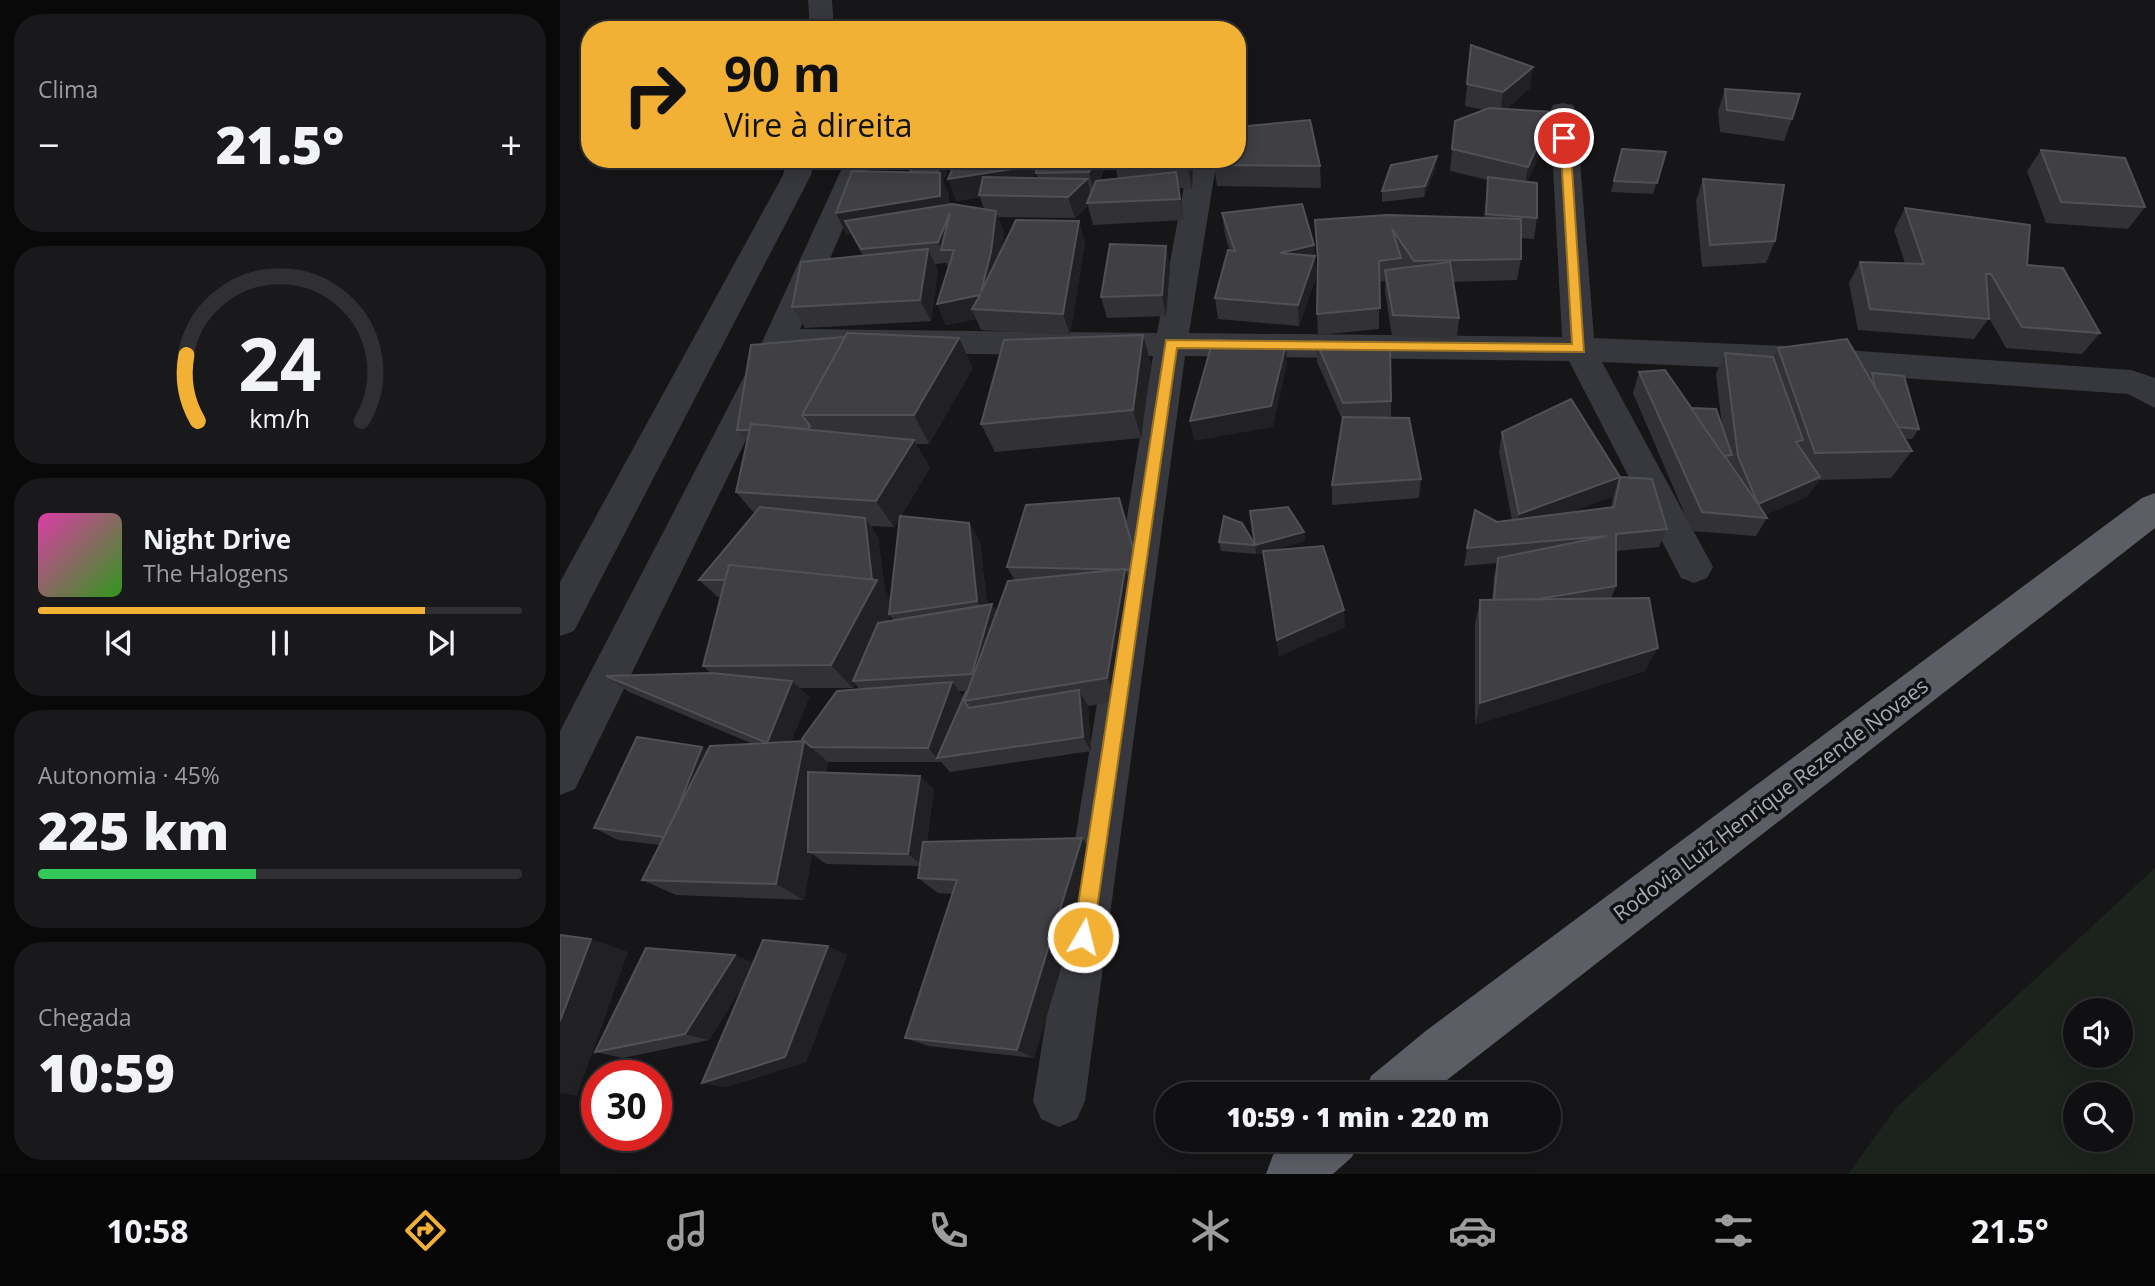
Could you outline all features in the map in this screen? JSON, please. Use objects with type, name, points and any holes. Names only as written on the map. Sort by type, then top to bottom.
[{"type":"highway","name":"Rodovia Luiz Henrique Rezende Novaes","points":[[1404,1082],[1456,1039],[2155,508]]},
{"type":"highway","points":[[1292,1174],[1318,1152]]},
{"type":"street","points":[[820,0],[821,21]]},
{"type":"street","points":[[1563,111],[1579,349],[1694,566]]},
{"type":"street","points":[[560,619],[799,168]]},
{"type":"street","points":[[1059,1101],[1171,343],[1201,168]]},
{"type":"street","points":[[560,775],[779,340],[853,172]]},
{"type":"street","points":[[779,340],[1579,349],[1788,358],[2131,382],[2147,388],[2155,395]]},
{"type":"shaded area","points":[[2155,868],[2155,1174],[1848,1174],[1897,1107]]},
{"type":"building","points":[[1471,45],[1533,67],[1503,92],[1467,84]]},
{"type":"building","points":[[1725,89],[1800,94],[1792,119],[1727,110]]},
{"type":"building","points":[[1489,108],[1553,112],[1528,167],[1452,149],[1455,121]]},
{"type":"building","points":[[1310,120],[1320,166],[1246,165],[1246,126]]},
{"type":"building","points":[[1622,149],[1666,152],[1657,183],[1614,181]]},
{"type":"building","points":[[2041,150],[2125,158],[2145,207],[2061,202]]},
{"type":"building","points":[[1437,156],[1425,186],[1382,191],[1391,165]]},
{"type":"building","points":[[912,168],[939,168],[937,173],[910,172]]},
{"type":"building","points":[[953,168],[1018,168],[948,179]]},
{"type":"building","points":[[1037,168],[1091,168],[1089,172],[1036,173]]},
{"type":"building","points":[[852,171],[940,173],[940,196],[836,213]]},
{"type":"building","points":[[1176,172],[1180,199],[1087,203],[1096,181]]},
{"type":"building","points":[[983,177],[1087,179],[1068,197],[979,195]]},
{"type":"building","points":[[1488,177],[1537,183],[1537,218],[1486,214]]},
{"type":"building","points":[[1703,179],[1784,185],[1775,241],[1710,245]]},
{"type":"building","points":[[952,204],[996,211],[991,252],[981,292],[1016,220],[1079,221],[1063,314],[972,309],[980,295],[937,304],[954,250],[941,250],[950,213],[938,242],[861,249],[845,221]]},
{"type":"building","points":[[1302,204],[1314,245],[1280,253],[1315,256],[1298,305],[1215,298],[1228,250],[1235,251],[1222,213]]},
{"type":"building","points":[[1905,208],[2030,225],[2027,265],[2063,268],[2100,333],[2022,327],[1991,274],[1986,274],[1989,319],[1870,309],[1860,262],[1924,264]]},
{"type":"building","points":[[1387,215],[1521,219],[1521,259],[1414,261],[1392,229],[1401,258],[1379,261],[1380,308],[1317,314],[1318,259],[1315,220]]},
{"type":"building","points":[[1110,244],[1166,246],[1162,295],[1101,297]]},
{"type":"building","points":[[928,249],[920,300],[792,307],[801,262]]},
{"type":"building","points":[[1450,262],[1459,318],[1393,315],[1385,270]]},
{"type":"building","points":[[847,333],[959,338],[914,415],[802,415]]},
{"type":"building","points":[[1143,335],[1133,410],[981,424],[1004,340]]},
{"type":"building","points":[[845,337],[802,415],[810,426],[808,429],[751,424],[749,430],[737,430],[751,345]]},
{"type":"building","points":[[1847,339],[1912,451],[1815,453],[1778,348]]},
{"type":"building","points":[[1213,340],[1286,344],[1271,406],[1190,421]]},
{"type":"building","points":[[1316,341],[1390,348],[1391,401],[1343,403]]},
{"type":"building","points":[[1725,353],[1773,357],[1803,440],[1796,442],[1820,477],[1758,504],[1738,456]]},
{"type":"building","points":[[1665,370],[1767,518],[1702,512],[1639,372]]},
{"type":"building","points":[[1872,373],[1904,376],[1919,429],[1898,427],[1875,387]]},
{"type":"building","points":[[1571,399],[1620,477],[1519,514],[1502,432]]},
{"type":"building","points":[[1691,408],[1716,409],[1732,455],[1724,456]]},
{"type":"building","points":[[1343,417],[1409,418],[1421,479],[1332,485]]},
{"type":"building","points":[[751,424],[914,440],[876,501],[736,492]]},
{"type":"building","points":[[1620,477],[1652,479],[1667,529],[1616,534],[1616,586],[1538,599],[1494,600],[1498,558],[1607,536],[1467,548],[1475,510],[1497,522],[1614,507]]},
{"type":"building","points":[[1119,498],[1139,570],[1007,567],[1026,505]]},
{"type":"building","points":[[760,507],[865,518],[872,580],[729,565],[725,580],[699,580]]},
{"type":"building","points":[[1288,507],[1304,532],[1255,545],[1250,511]]},
{"type":"building","points":[[900,516],[969,523],[977,601],[889,614]]},
{"type":"building","points":[[1224,516],[1242,523],[1255,545],[1219,542]]},
{"type":"building","points":[[1323,546],[1344,610],[1277,640],[1263,551]]},
{"type":"building","points":[[729,565],[877,580],[831,665],[703,666]]},
{"type":"building","points":[[1125,569],[1107,678],[964,701],[1008,581]]},
{"type":"building","points":[[1649,598],[1658,648],[1480,703],[1480,600]]},
{"type":"building","points":[[992,604],[972,674],[853,681],[878,623]]},
{"type":"building","points":[[711,673],[792,681],[767,743],[606,676]]},
{"type":"building","points":[[952,682],[928,748],[811,747],[802,739],[837,691]]},
{"type":"building","points":[[1079,690],[1083,737],[937,758],[968,691],[964,701],[969,708]]},
{"type":"building","points":[[637,737],[702,747],[664,837],[594,828]]},
{"type":"building","points":[[804,741],[776,884],[642,880],[710,746]]},
{"type":"building","points":[[808,772],[920,776],[908,854],[808,852]]},
{"type":"building","points":[[1082,838],[1017,1050],[905,1038],[957,880],[918,878],[923,842]]},
{"type":"building","points":[[560,935],[591,939],[560,1021]]},
{"type":"building","points":[[763,940],[828,946],[785,1057],[702,1083]]},
{"type":"building","points":[[646,948],[735,955],[685,1034],[595,1052]]},
{"type":"route","points":[[1083,937],[1171,343],[1579,349],[1564,138]]}]
